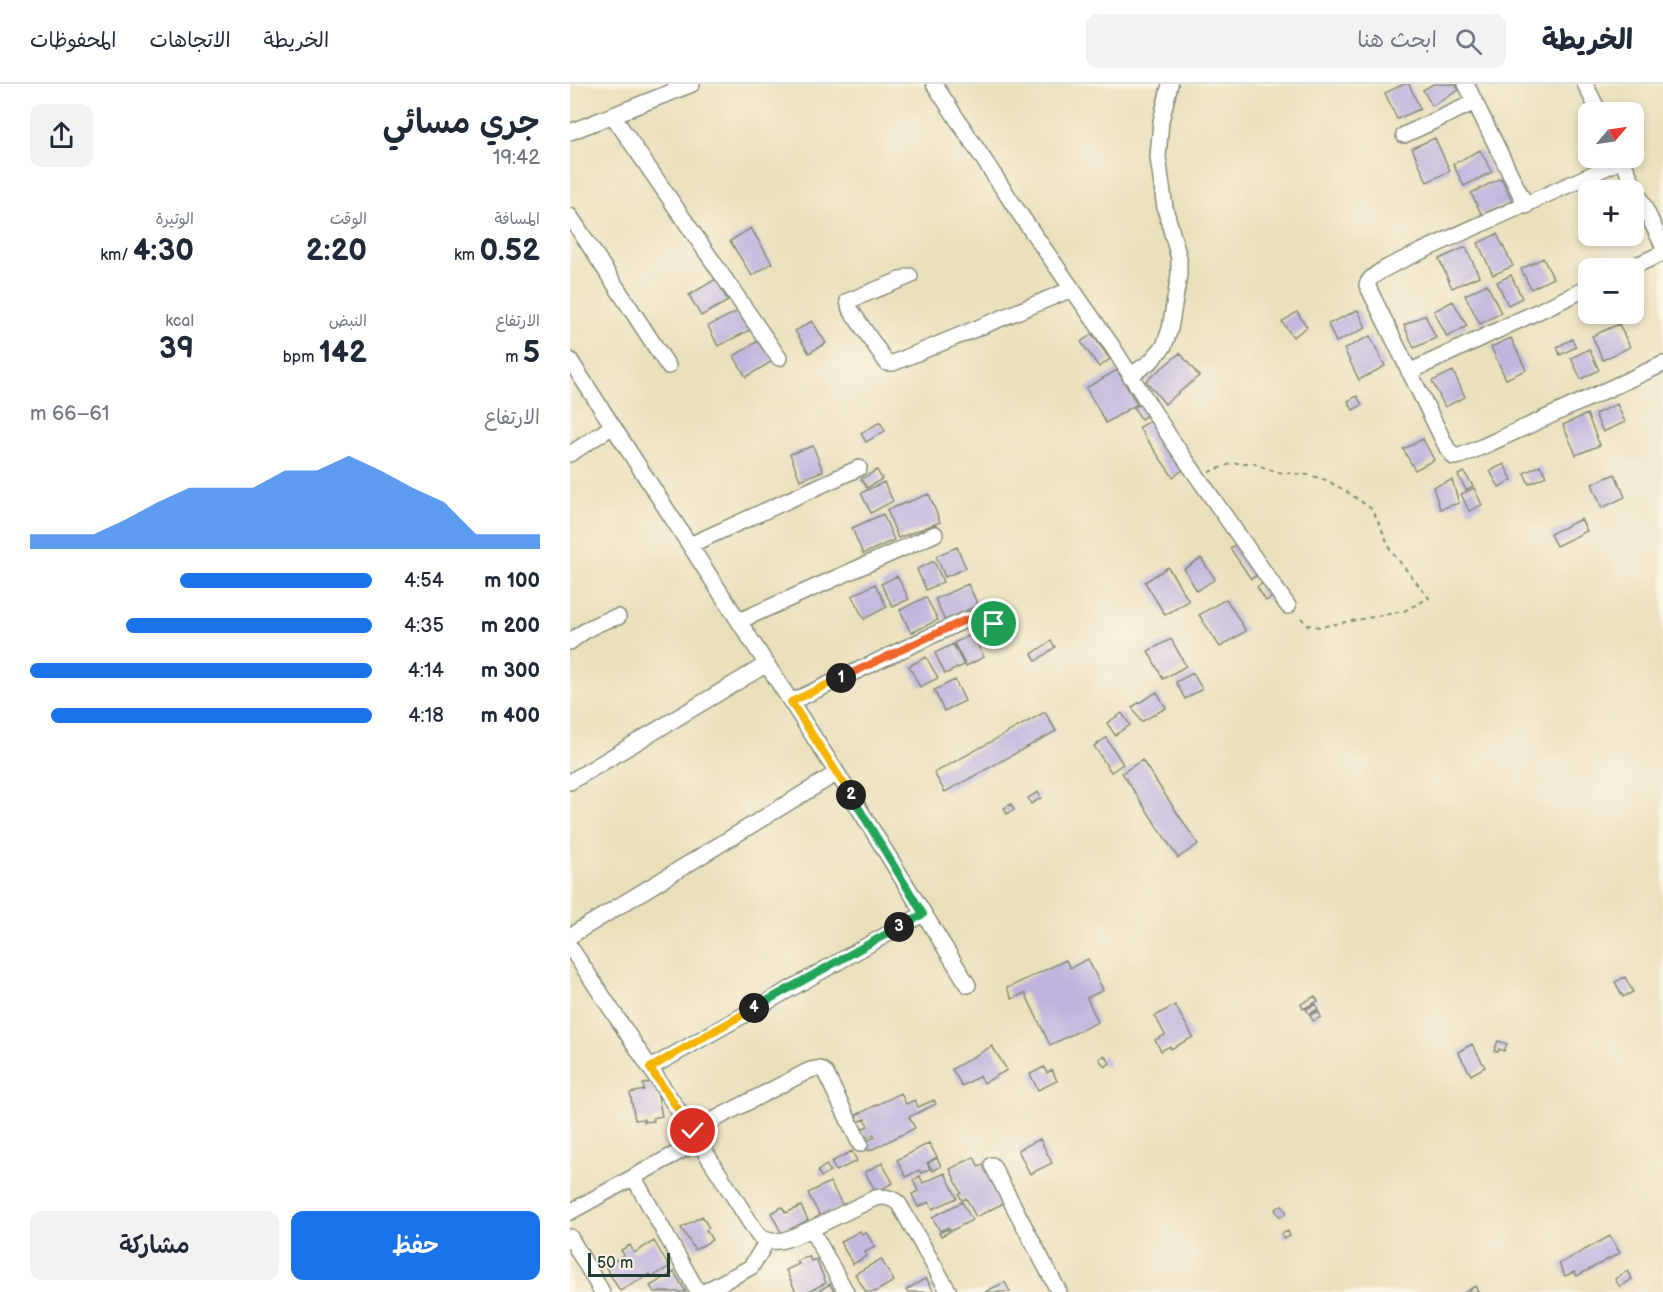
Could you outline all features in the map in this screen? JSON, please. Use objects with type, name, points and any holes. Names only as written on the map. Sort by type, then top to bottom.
[{"type":"street","points":[[570,132],[692,84]]},
{"type":"street","points":[[934,84],[1112,346],[1198,478],[1288,606]]},
{"type":"street","points":[[1130,376],[1151,361],[1164,346],[1170,329],[1179,275],[1179,258],[1165,208],[1158,157],[1161,121],[1170,84]]},
{"type":"street","points":[[1466,84],[1526,206]]},
{"type":"street","points":[[1585,84],[1594,102]]},
{"type":"street","points":[[1404,135],[1475,102]]},
{"type":"street","points":[[613,116],[779,358]]},
{"type":"street","points":[[1603,168],[1526,206],[1407,259],[1368,280],[1367,285],[1450,452],[1456,457],[1663,364]]},
{"type":"street","points":[[1625,168],[1663,246]]},
{"type":"street","points":[[570,216],[668,366]]},
{"type":"street","points":[[1644,262],[1663,253]]},
{"type":"street","points":[[910,276],[848,301],[850,309],[886,363],[893,363],[1072,289]]},
{"type":"street","points":[[1409,372],[1578,293]]},
{"type":"street","points":[[570,360],[837,773],[968,985]]},
{"type":"street","points":[[570,454],[614,426]]},
{"type":"street","points":[[690,545],[859,468]]},
{"type":"street","points":[[739,621],[935,534]]},
{"type":"street","points":[[570,642],[579,633],[597,622],[618,617]]},
{"type":"street","points":[[791,702],[965,620],[977,619],[994,624]]},
{"type":"street","points":[[570,782],[766,664]]},
{"type":"street","points":[[570,936],[837,773]]},
{"type":"street","points":[[650,1068],[923,914]]},
{"type":"street","points":[[570,947],[696,1136],[758,1235],[767,1241],[784,1240],[875,1198],[893,1199],[899,1204],[949,1292]]},
{"type":"street","points":[[570,1212],[634,1178],[696,1136],[817,1068],[822,1069],[826,1074],[860,1144]]},
{"type":"street","points":[[992,1165],[1059,1292]]},
{"type":"street","points":[[634,1178],[698,1292]]},
{"type":"street","points":[[811,1229],[846,1292]]},
{"type":"street","points":[[570,1237],[602,1292]]},
{"type":"street","points":[[704,1292],[751,1267],[767,1241]]},
{"type":"path","points":[[1198,478],[1233,463],[1252,463],[1277,472],[1308,475],[1326,480],[1373,510],[1391,551],[1429,598],[1404,611],[1320,627],[1307,625],[1288,606]]},
{"type":"building","points":[[1409,84],[1420,109],[1397,119],[1385,93]]},
{"type":"building","points":[[1433,84],[1455,84],[1459,90],[1432,106],[1423,90]]},
{"type":"building","points":[[1435,138],[1450,171],[1427,182],[1412,148]]},
{"type":"building","points":[[1480,150],[1492,172],[1464,186],[1453,164]]},
{"type":"building","points":[[1501,178],[1512,201],[1482,215],[1471,193]]},
{"type":"building","points":[[751,228],[772,263],[752,276],[730,241]]},
{"type":"building","points":[[1497,234],[1513,266],[1493,275],[1478,243]]},
{"type":"building","points":[[1466,247],[1479,276],[1452,288],[1439,259]]},
{"type":"building","points":[[1543,258],[1553,278],[1531,289],[1521,269]]},
{"type":"building","points":[[1511,275],[1522,298],[1508,305],[1497,282]]},
{"type":"building","points":[[716,279],[728,301],[701,316],[689,295]]},
{"type":"building","points":[[1487,284],[1501,313],[1480,324],[1465,295]]},
{"type":"building","points":[[1453,301],[1467,326],[1447,337],[1434,311]]},
{"type":"building","points":[[740,310],[750,330],[718,346],[708,326]]},
{"type":"building","points":[[1358,310],[1366,328],[1336,342],[1328,324]]},
{"type":"building","points":[[1297,312],[1307,327],[1293,337],[1282,322]]},
{"type":"building","points":[[1425,315],[1436,338],[1414,348],[1404,325]]},
{"type":"building","points":[[812,321],[826,343],[809,353],[795,331]]},
{"type":"building","points":[[1619,324],[1630,347],[1603,360],[1592,336]]},
{"type":"building","points":[[1092,334],[1110,359],[1099,367],[1081,342]]},
{"type":"building","points":[[1370,336],[1385,366],[1359,380],[1344,349]]},
{"type":"building","points":[[1511,338],[1526,370],[1506,379],[1491,347]]},
{"type":"building","points":[[761,339],[774,360],[746,377],[734,356]]},
{"type":"building","points":[[1572,339],[1576,347],[1560,355],[1557,347]]},
{"type":"building","points":[[1589,349],[1599,370],[1581,379],[1571,358]]},
{"type":"building","points":[[1180,353],[1199,376],[1165,404],[1146,381]]},
{"type":"building","points":[[1117,370],[1137,404],[1106,423],[1086,388]]},
{"type":"building","points":[[1453,371],[1465,397],[1445,407],[1432,381]]},
{"type":"building","points":[[1357,396],[1362,405],[1353,410],[1348,401]]},
{"type":"building","points":[[1142,403],[1149,414],[1141,419],[1134,408]]},
{"type":"building","points":[[1617,404],[1625,422],[1603,432],[1595,414]]},
{"type":"building","points":[[1587,414],[1600,445],[1576,455],[1563,425]]},
{"type":"building","points":[[1153,419],[1187,467],[1173,477],[1139,428]]},
{"type":"building","points":[[880,422],[885,431],[866,442],[861,433]]},
{"type":"building","points":[[1423,439],[1434,460],[1415,470],[1403,449]]},
{"type":"building","points":[[813,446],[823,471],[800,480],[790,454]]},
{"type":"building","points":[[1504,464],[1512,480],[1499,487],[1490,471]]},
{"type":"building","points":[[1540,465],[1546,476],[1529,484],[1524,473]]},
{"type":"building","points":[[877,470],[882,479],[867,488],[861,479]]},
{"type":"building","points":[[1464,472],[1473,486],[1466,490],[1458,475]]},
{"type":"building","points":[[1615,474],[1625,497],[1602,508],[1592,484]]},
{"type":"building","points":[[1452,480],[1459,503],[1440,509],[1433,487]]},
{"type":"building","points":[[884,482],[893,501],[871,513],[861,493]]},
{"type":"building","points":[[1474,488],[1482,505],[1469,511],[1461,494]]},
{"type":"building","points":[[929,494],[940,522],[898,538],[887,510]]},
{"type":"building","points":[[883,514],[894,540],[863,554],[852,528]]},
{"type":"building","points":[[1581,519],[1587,531],[1556,546],[1550,534]]},
{"type":"building","points":[[1238,543],[1259,574],[1251,579],[1230,548]]},
{"type":"building","points":[[957,547],[966,568],[945,577],[936,556]]},
{"type":"building","points":[[1201,558],[1215,579],[1197,591],[1184,569]]},
{"type":"building","points":[[934,561],[943,582],[926,590],[917,569]]},
{"type":"building","points":[[1168,567],[1189,601],[1165,615],[1145,582]]},
{"type":"building","points":[[897,576],[909,599],[893,607],[881,584]]},
{"type":"building","points":[[1266,581],[1275,595],[1266,601],[1257,587]]},
{"type":"building","points":[[875,584],[887,607],[864,619],[852,596]]},
{"type":"building","points":[[968,584],[978,605],[945,621],[935,599]]},
{"type":"building","points":[[926,597],[938,620],[911,633],[900,610]]},
{"type":"building","points":[[1226,599],[1246,631],[1220,647],[1199,615]]},
{"type":"building","points":[[972,634],[984,657],[966,666],[954,643]]},
{"type":"building","points":[[1171,639],[1186,666],[1163,679],[1148,651]]},
{"type":"building","points":[[1051,641],[1055,647],[1036,661],[1032,654]]},
{"type":"building","points":[[953,644],[964,665],[945,674],[935,653]]},
{"type":"building","points":[[926,657],[938,678],[920,687],[909,666]]},
{"type":"building","points":[[1193,673],[1202,689],[1185,699],[1176,682]]},
{"type":"building","points":[[955,680],[965,701],[944,711],[934,690]]},
{"type":"building","points":[[1157,692],[1166,708],[1141,722],[1132,707]]},
{"type":"building","points":[[1045,712],[1056,731],[945,792],[934,773]]},
{"type":"building","points":[[1122,713],[1130,725],[1115,735],[1107,723]]},
{"type":"building","points":[[1106,738],[1123,764],[1111,772],[1094,746]]},
{"type":"building","points":[[1142,760],[1198,844],[1178,858],[1122,773]]},
{"type":"building","points":[[1038,792],[1041,798],[1031,804],[1028,798]]},
{"type":"building","points":[[1011,804],[1014,810],[1007,814],[1004,808]]},
{"type":"building","points":[[1088,959],[1103,990],[1087,998],[1098,1022],[1050,1045],[1025,993],[1012,999],[1007,988],[1066,960],[1070,968]]},
{"type":"building","points":[[1625,977],[1633,992],[1623,997],[1615,982]]},
{"type":"building","points":[[1315,996],[1318,1001],[1303,1009],[1301,1004]]},
{"type":"building","points":[[1316,1004],[1318,1009],[1309,1014],[1306,1009]]},
{"type":"building","points":[[1175,1005],[1193,1037],[1171,1049],[1170,1046],[1161,1051],[1155,1040],[1165,1035],[1155,1016]]},
{"type":"building","points":[[1318,1011],[1321,1017],[1313,1021],[1310,1015]]},
{"type":"building","points":[[1498,1041],[1507,1044],[1504,1051],[1499,1049],[1498,1052],[1494,1051]]},
{"type":"building","points":[[1472,1044],[1485,1067],[1471,1075],[1458,1052]]},
{"type":"building","points":[[992,1046],[1007,1070],[984,1083],[980,1076],[962,1086],[952,1069]]},
{"type":"building","points":[[1104,1055],[1110,1063],[1105,1067],[1099,1059]]},
{"type":"building","points":[[1044,1067],[1047,1073],[1052,1070],[1057,1081],[1038,1090],[1030,1074]]},
{"type":"building","points":[[655,1081],[662,1116],[653,1118],[654,1121],[635,1120],[630,1093],[644,1090],[643,1084]]},
{"type":"building","points":[[901,1093],[906,1104],[915,1100],[918,1107],[934,1100],[936,1104],[909,1117],[915,1128],[869,1151],[864,1142],[875,1137],[874,1134],[865,1138],[861,1129],[868,1126],[865,1119],[859,1122],[856,1115]]},
{"type":"building","points":[[1040,1139],[1052,1163],[1030,1174],[1018,1150]]},
{"type":"building","points":[[929,1143],[937,1157],[927,1163],[930,1169],[921,1173],[919,1170],[906,1177],[897,1160]]},
{"type":"building","points":[[852,1151],[857,1161],[836,1171],[831,1162]]},
{"type":"building","points":[[974,1157],[979,1167],[988,1162],[1008,1201],[976,1217],[966,1198],[962,1201],[959,1194],[961,1193],[950,1169]]},
{"type":"building","points":[[937,1158],[941,1166],[933,1171],[928,1163]]},
{"type":"building","points":[[882,1163],[893,1183],[876,1192],[865,1172]]},
{"type":"building","points":[[826,1165],[830,1171],[821,1177],[818,1171]]},
{"type":"building","points":[[945,1173],[957,1198],[933,1209],[929,1202],[918,1207],[912,1194],[918,1191],[913,1180],[920,1176],[923,1183]]},
{"type":"building","points":[[830,1182],[843,1206],[821,1218],[808,1193]]},
{"type":"building","points":[[962,1202],[972,1220],[951,1231],[948,1227],[940,1231],[932,1217]]},
{"type":"building","points":[[1282,1205],[1287,1213],[1280,1217],[1275,1210]]},
{"type":"building","points":[[801,1206],[808,1220],[782,1234],[771,1213],[782,1207],[786,1213]]},
{"type":"building","points":[[702,1216],[709,1228],[706,1230],[712,1240],[695,1250],[681,1228]]},
{"type":"building","points":[[948,1229],[949,1232],[941,1236],[939,1233]]},
{"type":"building","points":[[860,1231],[862,1234],[866,1232],[875,1247],[865,1252],[867,1256],[853,1264],[840,1242]]},
{"type":"building","points":[[1288,1231],[1290,1236],[1284,1239],[1281,1234]]},
{"type":"building","points":[[1610,1236],[1620,1253],[1577,1276],[1574,1272],[1565,1276],[1559,1264]]},
{"type":"building","points":[[654,1241],[669,1267],[652,1277],[650,1274],[620,1291],[605,1266],[624,1255],[621,1250],[630,1245],[634,1253]]},
{"type":"building","points":[[809,1256],[811,1261],[816,1259],[826,1283],[807,1292],[796,1292],[786,1270],[799,1264],[797,1261]]},
{"type":"building","points":[[881,1259],[894,1281],[875,1292],[866,1292],[855,1274]]},
{"type":"building","points":[[1627,1271],[1632,1279],[1620,1287],[1615,1279]]},
{"type":"building","points":[[674,1272],[686,1292],[654,1292],[650,1286]]},
{"type":"building","points":[[926,1278],[934,1292],[907,1292],[906,1290]]},
{"type":"building","points":[[1005,1282],[1010,1292],[985,1292]]},
{"type":"building","points":[[830,1284],[834,1292],[816,1292]]},
{"type":"building","points":[[1475,1286],[1478,1292],[1465,1292]]},
{"type":"route","points":[[693,1131],[650,1068],[923,914],[872,828],[791,702],[965,620],[977,619],[994,624]]}]
